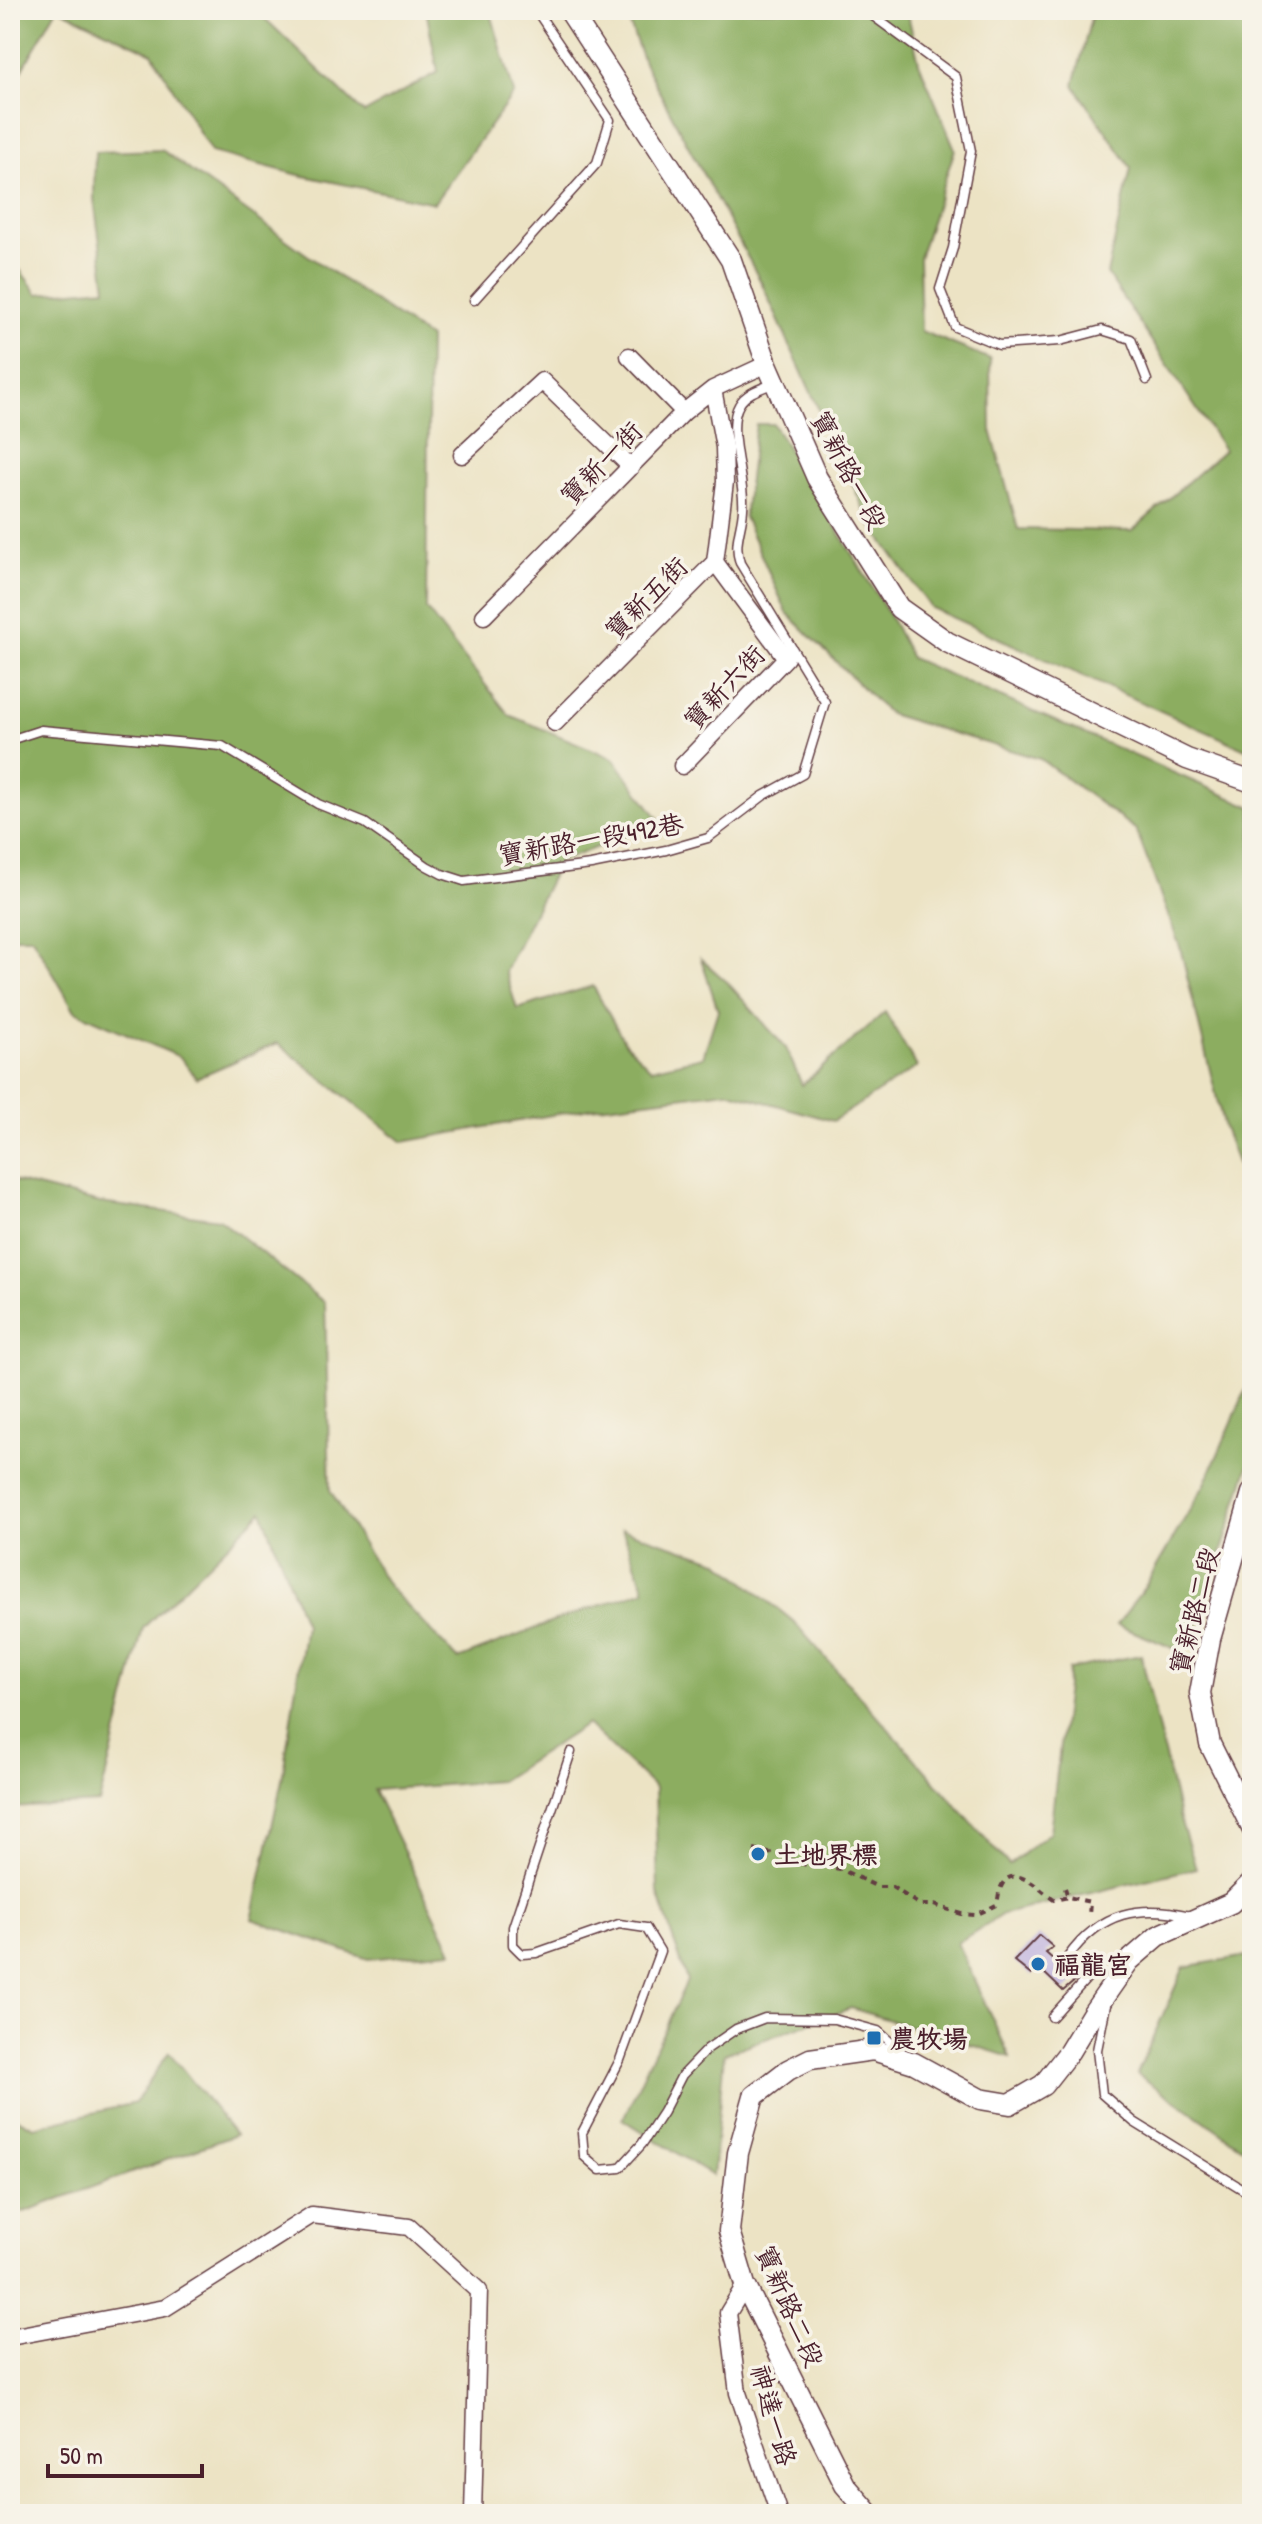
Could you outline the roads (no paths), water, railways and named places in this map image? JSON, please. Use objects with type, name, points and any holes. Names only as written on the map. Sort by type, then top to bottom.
[{"type":"street","name":"寶新路一段","points":[[569,10],[731,260],[771,374],[817,478],[899,608],[947,642],[1187,759],[1252,782]]},
{"type":"street","points":[[629,356],[684,412]]},
{"type":"street","name":"寶新一街","points":[[484,616],[684,412],[713,389],[771,374]]},
{"type":"street","points":[[462,455],[542,381],[631,467]]},
{"type":"street","name":"寶新五街","points":[[555,723],[715,562],[725,482],[724,447],[713,389]]},
{"type":"street","name":"寶新六街","points":[[682,766],[786,658],[715,562]]},
{"type":"street","name":"寶新路二段","points":[[1252,1493],[1210,1639],[1200,1693],[1210,1744],[1252,1828]]},
{"type":"street","name":"寶新路二段","points":[[870,2514],[845,2485],[745,2285],[729,2231],[738,2153],[754,2096],[788,2070],[810,2059],[873,2050],[914,2063],[980,2099],[1010,2104],[1043,2085],[1069,2052],[1129,1961],[1158,1936],[1231,1903],[1252,1882]]},
{"type":"street","points":[[10,2337],[165,2308],[312,2215],[409,2227],[479,2291],[473,2514]]},
{"type":"street","name":"神達一路","points":[[745,2285],[728,2313],[738,2393],[779,2514]]},
{"type":"lane","points":[[474,300],[597,163],[610,120],[536,10]]},
{"type":"lane","points":[[865,10],[956,77],[971,151],[953,248],[940,289],[955,327],[999,345],[1060,341],[1102,330],[1131,339],[1147,380]]},
{"type":"lane","name":"寶新路一段492巷","points":[[10,740],[41,730],[222,746],[318,804],[365,823],[442,874],[464,881],[591,865],[708,838],[763,796],[803,774],[825,702],[740,563],[736,551],[744,507],[734,436],[737,407],[771,374]]},
{"type":"lane","points":[[571,1752],[513,1927],[513,1945],[522,1954],[536,1953],[619,1924],[646,1928],[660,1951],[620,2060],[582,2133],[584,2156],[600,2170],[620,2168],[649,2133],[682,2075],[707,2049],[736,2029],[765,2018],[834,2019],[878,2031],[914,2063]]},
{"type":"lane","points":[[1052,2017],[1088,1977],[1068,1957],[1090,1933],[1133,1910],[1163,1910],[1196,1917]]},
{"type":"lane","points":[[1109,1989],[1097,2050],[1102,2094],[1134,2122],[1252,2195]]},
{"type":"place","name":"土地界標","points":[[758,1854]]},
{"type":"place","name":"福龍宮","points":[[1038,1964]]},
{"type":"place","name":"農牧場","points":[[874,2038]]}]
